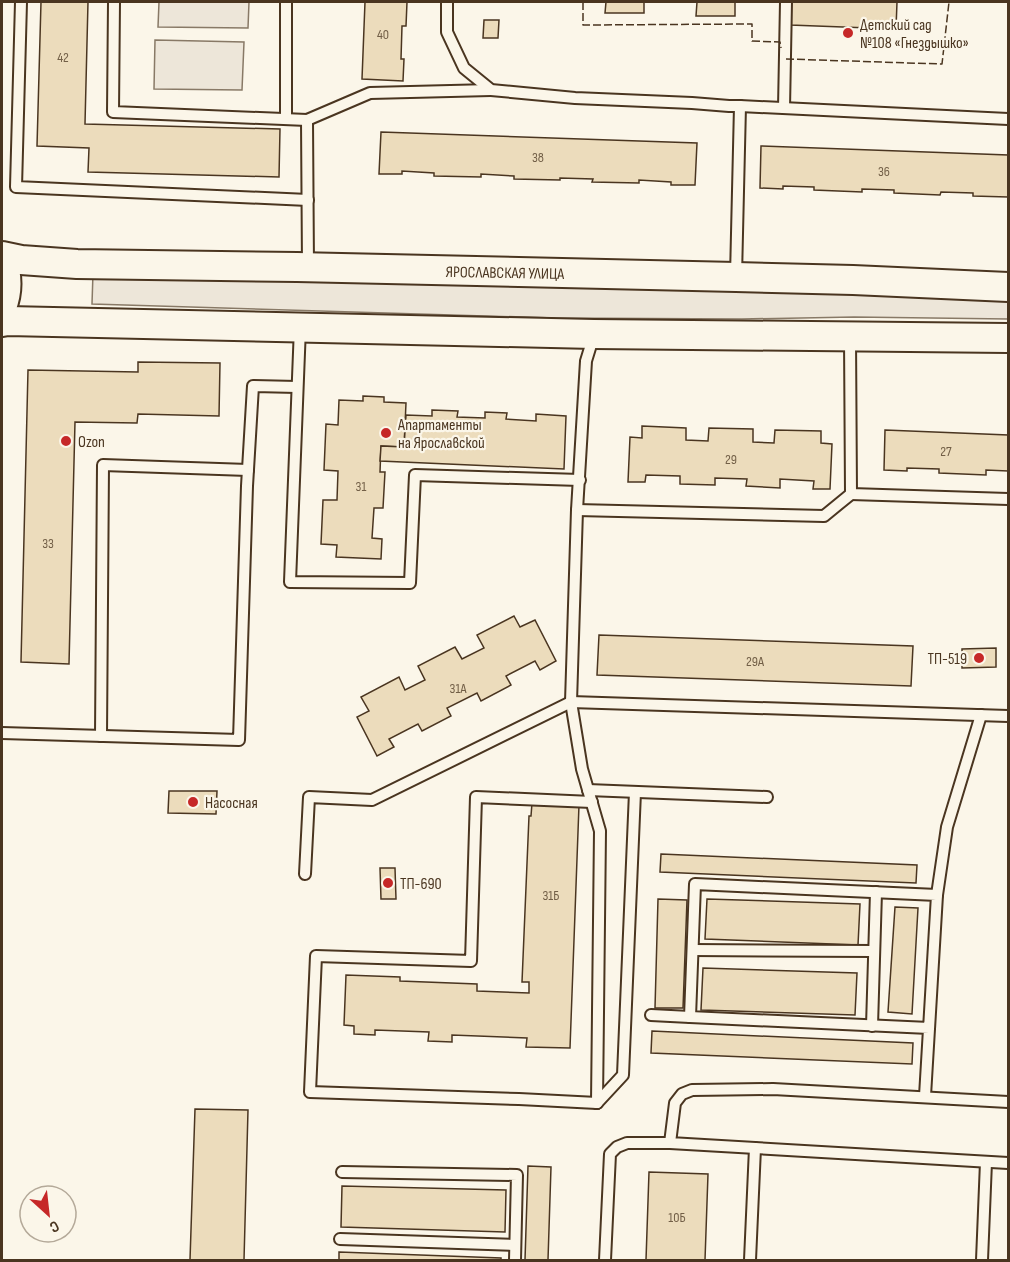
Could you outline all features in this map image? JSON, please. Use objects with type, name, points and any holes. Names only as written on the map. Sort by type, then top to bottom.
[{"type":"main road","name":"ЯРОСЛАВСКАЯ УЛИЦА","points":[[2,256],[21,260],[77,264],[853,280],[1008,287]]},
{"type":"main road","points":[[2,261],[6,290],[2,307]]},
{"type":"main road","points":[[2,322],[594,334],[1008,338]]},
{"type":"lane","points":[[21,2],[16,187],[308,200]]},
{"type":"lane","points":[[114,2],[113,112],[307,120],[370,93],[491,90],[575,98],[1008,119]]},
{"type":"lane","points":[[286,2],[286,119]]},
{"type":"lane","points":[[447,2],[447,32],[464,68],[491,90]]},
{"type":"lane","points":[[784,108],[786,2]]},
{"type":"lane","points":[[736,278],[740,106]]},
{"type":"lane","points":[[307,120],[308,267]]},
{"type":"lane","points":[[300,327],[290,582],[410,583],[416,475],[580,480]]},
{"type":"lane","points":[[594,334],[586,361],[577,510],[571,702],[582,770],[600,831],[597,1103]]},
{"type":"lane","points":[[850,336],[851,494]]},
{"type":"lane","points":[[2,733],[239,740],[253,386],[297,387]]},
{"type":"lane","points":[[101,736],[103,465],[248,470]]},
{"type":"lane","points":[[577,510],[824,516],[851,494],[1008,499]]},
{"type":"lane","points":[[305,874],[309,797],[372,800],[571,702],[1008,716]]},
{"type":"lane","points":[[925,1096],[937,895],[947,827],[981,715]]},
{"type":"lane","points":[[588,790],[767,797]]},
{"type":"lane","points":[[597,1103],[623,1075],[635,792]]},
{"type":"lane","points":[[592,802],[477,797],[471,961],[316,956],[310,1092],[597,1103]]},
{"type":"lane","points":[[690,1017],[695,884],[937,895]]},
{"type":"lane","points":[[872,1026],[876,892]]},
{"type":"lane","points":[[693,950],[874,951]]},
{"type":"lane","points":[[651,1015],[929,1028]]},
{"type":"lane","points":[[670,1143],[675,1103],[682,1094],[692,1090],[773,1089],[1008,1102]]},
{"type":"lane","points":[[605,1260],[610,1154],[617,1147],[627,1143],[670,1143],[1008,1163]]},
{"type":"lane","points":[[750,1260],[754,1148]]},
{"type":"lane","points":[[982,1260],[986,1162]]},
{"type":"lane","points":[[342,1172],[517,1175],[515,1260]]},
{"type":"lane","points":[[340,1239],[515,1245]]},
{"type":"shaded area","points":[[159,2],[249,2],[248,28],[158,27]]},
{"type":"shaded area","points":[[155,40],[244,42],[242,90],[154,89]]},
{"type":"shaded area","points":[[93,273],[1008,297],[1008,319],[555,318],[92,304]]},
{"type":"building","points":[[41,2],[88,2],[85,124],[280,129],[279,177],[88,172],[89,148],[37,146]]},
{"type":"building","points":[[365,2],[407,2],[406,26],[402,26],[403,81],[362,79]]},
{"type":"building","points":[[606,2],[644,2],[644,13],[605,13]]},
{"type":"building","points":[[697,2],[735,2],[735,16],[696,16]]},
{"type":"building","points":[[791,2],[897,2],[896,29],[790,25]]},
{"type":"building","points":[[484,20],[499,20],[498,38],[483,38]]},
{"type":"building","points":[[381,132],[697,143],[695,185],[671,185],[671,182],[639,180],[639,183],[592,182],[593,179],[514,179],[514,176],[481,174],[481,177],[434,176],[434,173],[402,171],[402,174],[379,174]]},
{"type":"building","points":[[761,146],[1008,155],[1008,197],[973,196],[973,193],[941,192],[940,195],[894,193],[894,190],[862,189],[862,192],[814,190],[814,187],[760,188]]},
{"type":"building","points":[[138,362],[220,363],[219,416],[138,414],[137,423],[75,422],[69,664],[21,662],[28,370],[138,372]]},
{"type":"building","points":[[363,396],[384,397],[384,402],[406,403],[404,447],[381,446],[380,472],[385,472],[383,508],[374,508],[372,538],[382,539],[381,559],[336,557],[337,545],[321,544],[323,500],[337,500],[338,471],[324,470],[326,424],[338,425],[339,400],[363,401]]},
{"type":"building","points":[[432,410],[458,411],[457,417],[485,418],[485,412],[507,413],[506,419],[536,421],[536,414],[566,416],[564,469],[380,461],[381,446],[404,447],[406,415],[432,416]]},
{"type":"building","points":[[642,426],[686,428],[686,440],[708,441],[709,428],[753,429],[753,442],[774,443],[775,430],[821,431],[821,443],[832,444],[830,489],[813,489],[814,481],[780,479],[780,488],[746,486],[747,479],[715,478],[715,485],[680,484],[680,476],[646,475],[645,482],[628,482],[630,437],[642,438]]},
{"type":"building","points":[[885,430],[1008,435],[1008,471],[986,470],[986,475],[939,473],[939,469],[884,470]]},
{"type":"building","points":[[514,616],[520,627],[535,620],[556,661],[540,670],[535,661],[506,676],[511,685],[481,701],[477,693],[447,708],[451,716],[422,731],[418,724],[389,739],[394,747],[377,756],[357,717],[369,711],[361,697],[399,677],[405,690],[425,680],[418,666],[455,647],[462,659],[484,648],[477,635]]},
{"type":"building","points":[[599,635],[913,646],[911,686],[597,675]]},
{"type":"building","name":"ТП-519","points":[[996,648],[996,667],[962,668],[962,649]]},
{"type":"building","name":"Насосная","points":[[169,791],[217,791],[216,814],[168,813]]},
{"type":"building","points":[[532,803],[579,805],[570,1048],[526,1047],[527,1038],[452,1035],[452,1042],[428,1041],[429,1032],[375,1030],[375,1035],[354,1034],[354,1026],[344,1025],[346,975],[400,977],[400,981],[477,984],[477,991],[529,993],[529,982],[522,982],[529,816],[531,816]]},
{"type":"building","points":[[661,854],[917,865],[916,883],[660,872]]},
{"type":"building","name":"ТП-690","points":[[380,868],[395,868],[396,899],[381,899]]},
{"type":"building","points":[[658,899],[687,900],[683,1008],[655,1008]]},
{"type":"building","points":[[707,899],[860,904],[858,945],[705,939]]},
{"type":"building","points":[[895,907],[918,908],[912,1014],[888,1012]]},
{"type":"building","points":[[703,968],[857,973],[855,1015],[701,1010]]},
{"type":"building","points":[[652,1031],[913,1043],[912,1064],[651,1053]]},
{"type":"building","points":[[195,1109],[248,1110],[244,1260],[190,1260]]},
{"type":"building","points":[[528,1166],[551,1167],[548,1260],[525,1260]]},
{"type":"building","points":[[649,1172],[708,1174],[705,1260],[646,1260]]},
{"type":"building","points":[[342,1186],[506,1190],[505,1232],[341,1227]]},
{"type":"building","points":[[339,1252],[501,1258],[501,1260],[339,1260]]},
{"type":"fence","points":[[583,2],[583,25],[752,24],[752,41],[780,42],[781,48]]},
{"type":"fence","points":[[786,59],[942,64],[949,2]]},
{"type":"place","name":"Детский сад №108 «Гнездышко»","points":[[848,33]]},
{"type":"place","name":"Апартаменты на Ярославской","points":[[386,433]]},
{"type":"place","name":"Ozon","points":[[66,441]]},
{"type":"place","name":"ТП-519","points":[[979,658]]},
{"type":"place","name":"Насосная","points":[[193,802]]},
{"type":"place","name":"ТП-690","points":[[388,883]]}]
